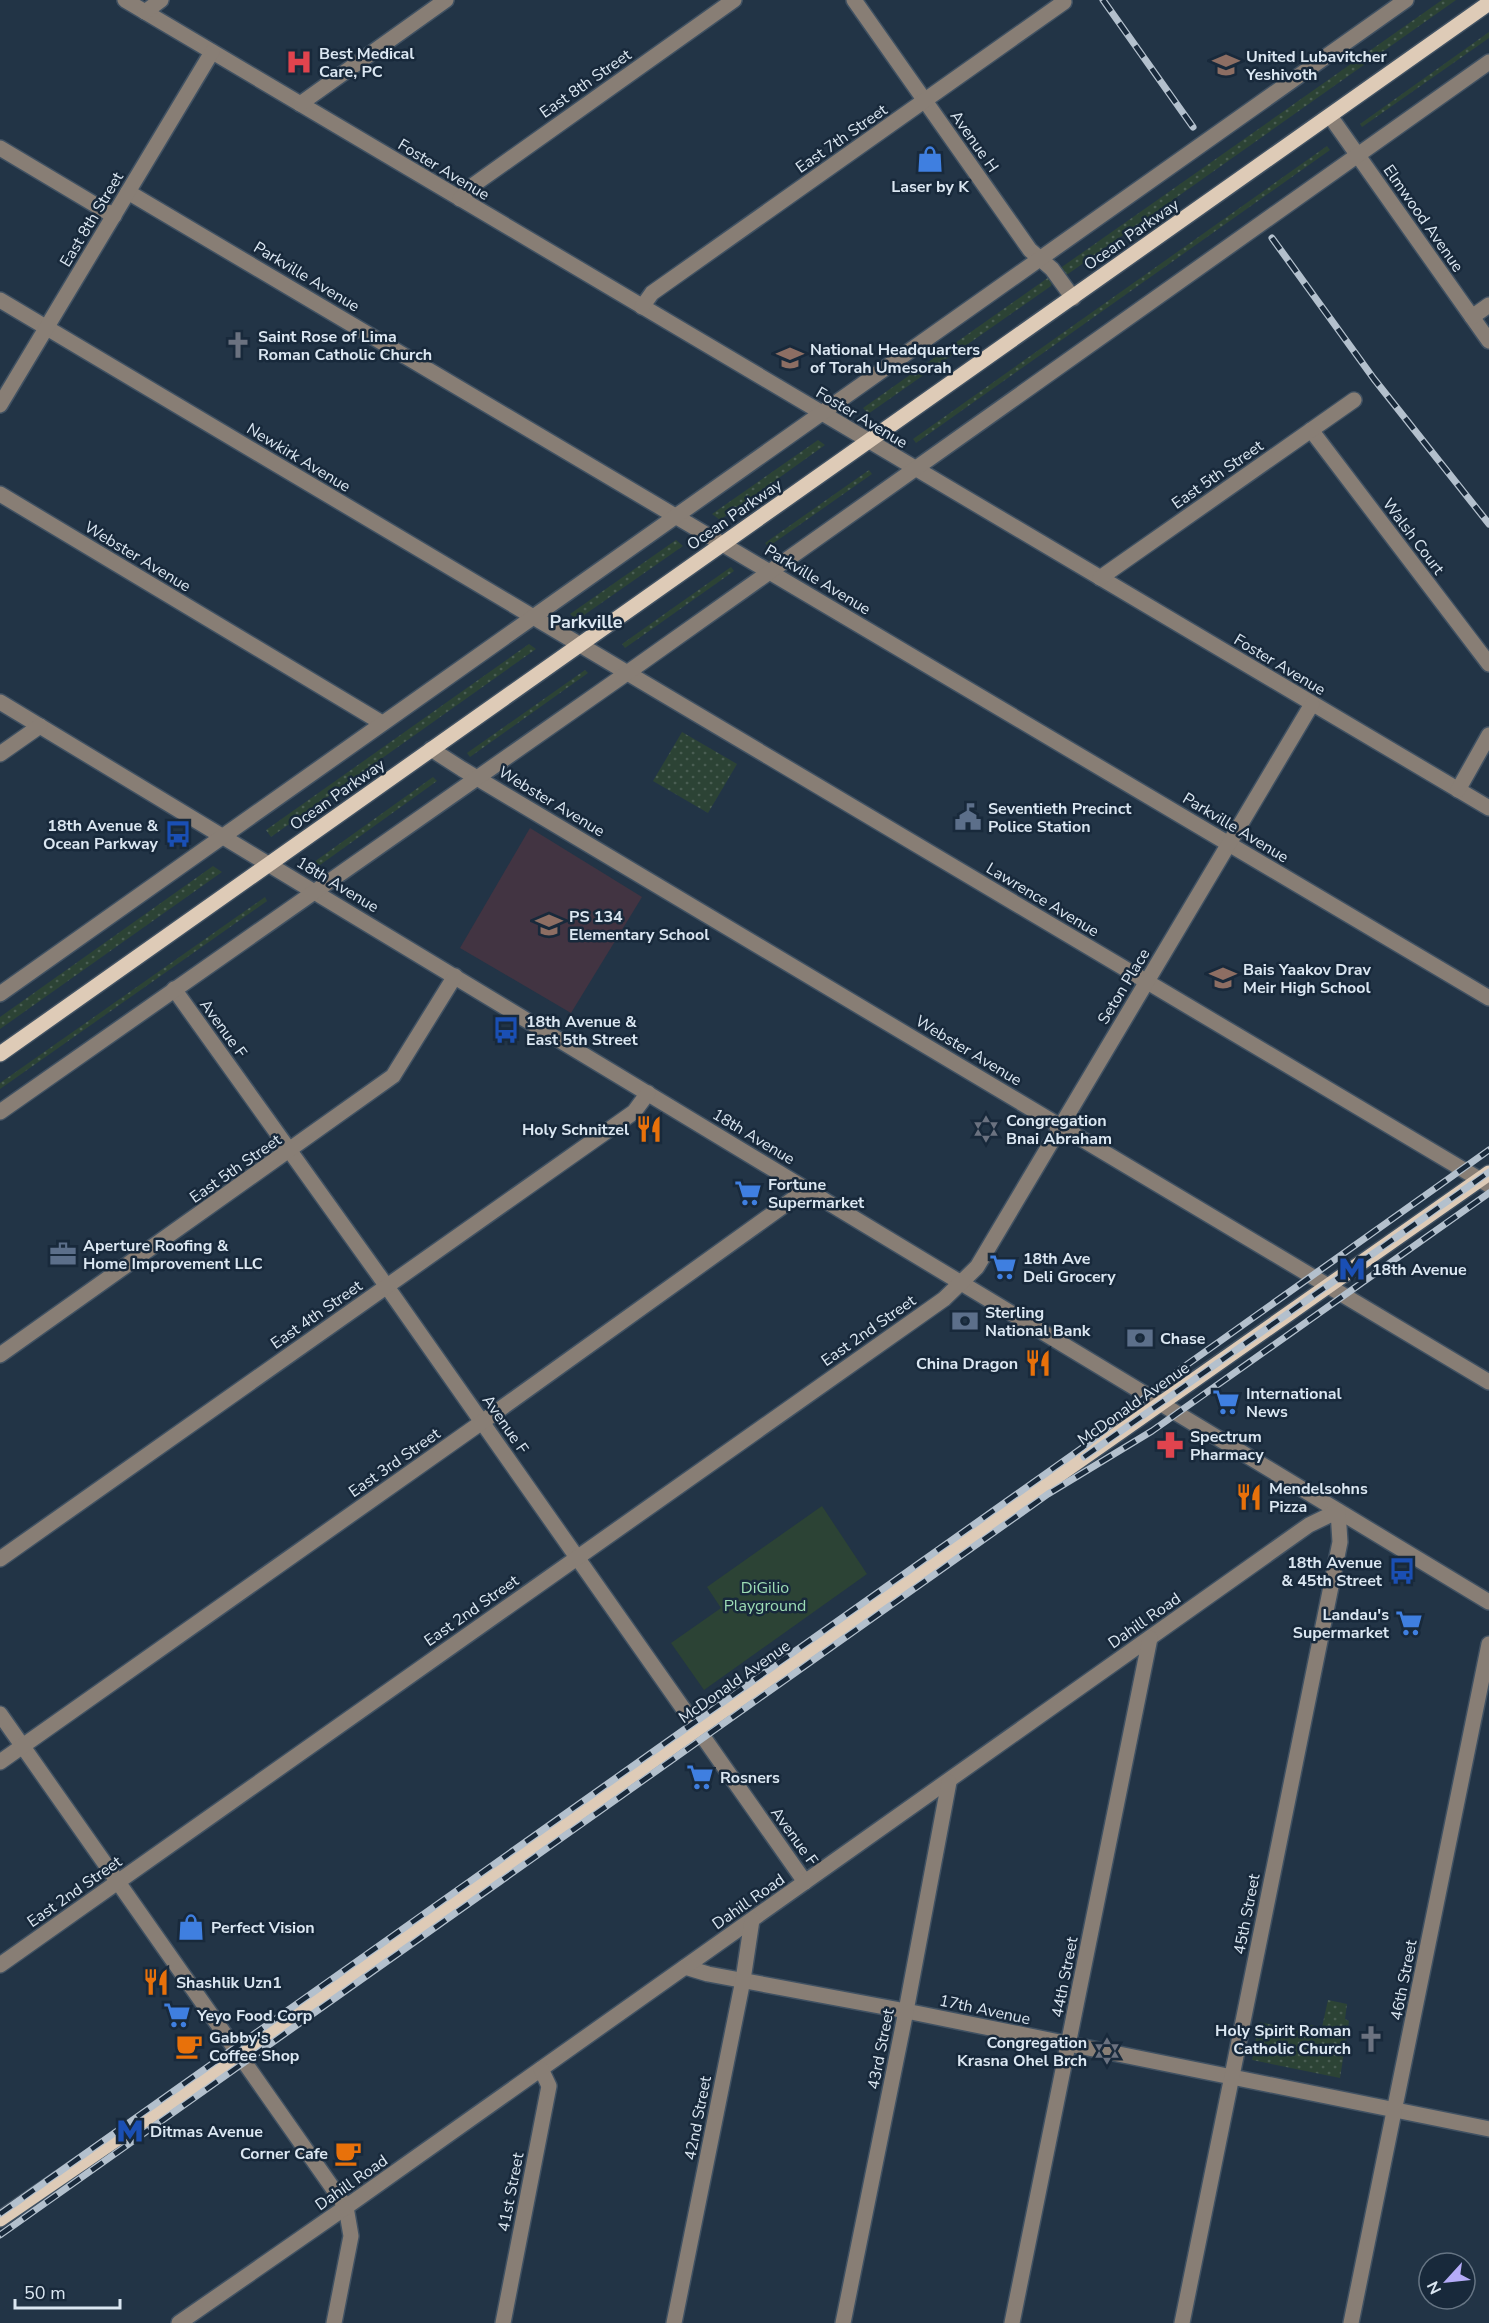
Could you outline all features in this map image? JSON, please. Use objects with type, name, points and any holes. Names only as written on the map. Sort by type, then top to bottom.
[{"type":"main road","name":"Ocean Parkway","points":[[0,1054],[1489,3]]},
{"type":"main road","name":"McDonald Avenue","points":[[0,2219],[240,2054],[697,1729],[1486,1179]]},
{"type":"street","name":"Foster Avenue","points":[[125,0],[1489,808]]},
{"type":"street","points":[[145,12],[161,0]]},
{"type":"street","points":[[300,104],[446,0]]},
{"type":"street","name":"East 8th Street","points":[[460,199],[472,186],[734,0]]},
{"type":"street","name":"Avenue H","points":[[854,0],[1030,250],[1053,269],[1073,298]]},
{"type":"street","name":"Ocean Parkway","points":[[0,994],[1406,0]]},
{"type":"street","name":"East 7th Street","points":[[642,307],[652,293],[1064,2]]},
{"type":"street","name":"East 8th Street","points":[[0,405],[212,52]]},
{"type":"street","points":[[0,1112],[627,673],[1489,62]]},
{"type":"street","name":"Elmwood Avenue","points":[[1330,116],[1489,341]]},
{"type":"street","points":[[0,148],[114,216]]},
{"type":"street","name":"Parkville Avenue","points":[[128,192],[1489,998]]},
{"type":"street","name":"Newkirk Avenue","points":[[0,300],[579,645]]},
{"type":"street","points":[[1472,317],[1489,305]]},
{"type":"street","name":"East 5th Street","points":[[1100,578],[1354,400]]},
{"type":"street","name":"Walsh Court","points":[[1311,430],[1489,664]]},
{"type":"street","name":"Webster Avenue","points":[[0,494],[382,723]]},
{"type":"street","name":"Lawrence Avenue","points":[[579,645],[1486,1179]]},
{"type":"street","name":"18th Avenue","points":[[0,702],[1489,1602]]},
{"type":"street","name":"Seton Place","points":[[961,1283],[977,1267],[1312,704]]},
{"type":"street","points":[[0,754],[40,726]]},
{"type":"street","points":[[1458,790],[1489,735]]},
{"type":"street","name":"Webster Avenue","points":[[431,749],[1489,1382]]},
{"type":"street","name":"East 5th Street","points":[[0,1355],[393,1076],[455,976]]},
{"type":"street","name":"Avenue F","points":[[174,989],[806,1882]]},
{"type":"street","name":"East 4th Street","points":[[0,1558],[634,1112],[648,1093]]},
{"type":"street","name":"East 3rd Street","points":[[0,1762],[482,1422],[807,1189]]},
{"type":"street","name":"East 2nd Street","points":[[0,1965],[944,1299],[961,1283]]},
{"type":"street","name":"Dahill Road","points":[[179,2323],[541,2070],[1309,1526],[1338,1511]]},
{"type":"street","name":"45th Street","points":[[1182,2323],[1340,1542],[1338,1511]]},
{"type":"street","name":"44th Street","points":[[1012,2323],[1150,1638]]},
{"type":"street","name":"46th Street","points":[[1352,2323],[1489,1644]]},
{"type":"street","points":[[0,1714],[346,2207],[351,2236],[334,2323]]},
{"type":"street","name":"43rd Street","points":[[843,2323],[906,2011],[949,1782]]},
{"type":"street","name":"42nd Street","points":[[674,2323],[743,1980],[752,1920]]},
{"type":"street","name":"17th Avenue","points":[[685,1966],[708,1974],[906,2011],[1489,2128]]},
{"type":"street","name":"41st Street","points":[[503,2323],[549,2086],[541,2070]]},
{"type":"shaded area","name":"PS 134 Elementary School","points":[[530,828],[642,897],[571,1013],[460,948]]},
{"type":"green space","points":[[1442,0],[1456,0],[1068,274],[1065,275],[1059,269]]},
{"type":"green space","points":[[1489,32],[1489,38],[1362,127],[1360,124]]},
{"type":"green space","points":[[1327,146],[1330,150],[916,443],[913,439]]},
{"type":"green space","points":[[1049,277],[1052,282],[1051,286],[868,414],[863,408]]},
{"type":"green space","points":[[818,440],[825,445],[720,520],[712,514]]},
{"type":"green space","points":[[869,470],[872,474],[768,547],[765,543]]},
{"type":"green space","points":[[676,540],[683,546],[577,620],[570,614]]},
{"type":"green space","points":[[731,567],[734,571],[625,648],[622,644]]},
{"type":"green space","points":[[529,644],[536,649],[271,837],[266,830]]},
{"type":"green space","points":[[585,670],[588,673],[470,757],[467,753]]},
{"type":"green space","points":[[682,732],[737,764],[708,813],[653,781]]},
{"type":"green space","points":[[433,777],[437,781],[320,865],[314,862]]},
{"type":"green space","points":[[213,866],[222,872],[0,1029],[0,1017]]},
{"type":"green space","points":[[265,897],[267,901],[0,1089],[0,1083]]},
{"type":"green space","name":"DiGilio Playground","points":[[822,1506],[867,1574],[704,1690],[671,1643],[721,1608],[707,1587]]},
{"type":"green space","points":[[1328,2000],[1347,2004],[1345,2019],[1349,2021],[1340,2078],[1252,2060],[1259,2022],[1303,2031],[1305,2024],[1322,2027]]},
{"type":"railway","points":[[1103,0],[1193,127]]},
{"type":"railway","points":[[1272,238],[1374,379],[1489,524]]},
{"type":"railway","points":[[0,2214],[1082,1448],[1178,1371],[1489,1150]]},
{"type":"railway","points":[[1084,1457],[1489,1172]]},
{"type":"railway","points":[[0,2235],[1048,1494],[1152,1431],[1489,1193]]},
{"type":"place","name":"Best Medical Care, PC","points":[[299,62]]},
{"type":"place","name":"United Lubavitcher Yeshivoth","points":[[1226,65]]},
{"type":"place","name":"Laser by K","points":[[930,159]]},
{"type":"place","name":"Saint Rose of Lima Roman Catholic Church","points":[[238,345]]},
{"type":"place","name":"National Headquarters of Torah Umesorah","points":[[790,358]]},
{"type":"place","name":"Seventieth Precinct Police Station","points":[[968,817]]},
{"type":"place","name":"18th Avenue & Ocean Parkway","points":[[178,834]]},
{"type":"place","name":"PS 134 Elementary School","points":[[549,925]]},
{"type":"place","name":"Bais Yaakov Drav Meir High School","points":[[1223,978]]},
{"type":"place","name":"18th Avenue & East 5th Street","points":[[506,1030]]},
{"type":"place","name":"Holy Schnitzel","points":[[649,1129]]},
{"type":"place","name":"Congregation Bnai Abraham","points":[[986,1129]]},
{"type":"place","name":"Fortune Supermarket","points":[[748,1193]]},
{"type":"place","name":"Aperture Roofing & Home Improvement LLC","points":[[63,1254]]},
{"type":"place","name":"18th Ave Deli Grocery","points":[[1003,1267]]},
{"type":"place","name":"18th Avenue","points":[[1352,1269]]},
{"type":"place","name":"Sterling National Bank","points":[[965,1321]]},
{"type":"place","name":"Chase","points":[[1140,1338]]},
{"type":"place","name":"China Dragon","points":[[1038,1363]]},
{"type":"place","name":"International News","points":[[1226,1402]]},
{"type":"place","name":"Spectrum Pharmacy","points":[[1170,1445]]},
{"type":"place","name":"Mendelsohns Pizza","points":[[1249,1497]]},
{"type":"place","name":"18th Avenue & 45th Street","points":[[1402,1571]]},
{"type":"place","name":"Landau's Supermarket","points":[[1409,1623]]},
{"type":"place","name":"Rosners","points":[[700,1777]]},
{"type":"place","name":"Perfect Vision","points":[[191,1927]]},
{"type":"place","name":"Shashlik Uzn1","points":[[156,1982]]},
{"type":"place","name":"Yeyo Food Corp","points":[[177,2015]]},
{"type":"place","name":"Holy Spirit Roman Catholic Church","points":[[1371,2039]]},
{"type":"place","name":"Gabby's Coffee Shop","points":[[189,2046]]},
{"type":"place","name":"Congregation Krasna Ohel Brch","points":[[1107,2051]]},
{"type":"place","name":"Ditmas Avenue","points":[[130,2131]]},
{"type":"place","name":"Corner Cafe","points":[[348,2153]]},
{"type":"district","name":"Parkville","points":[[586,622]]}]
